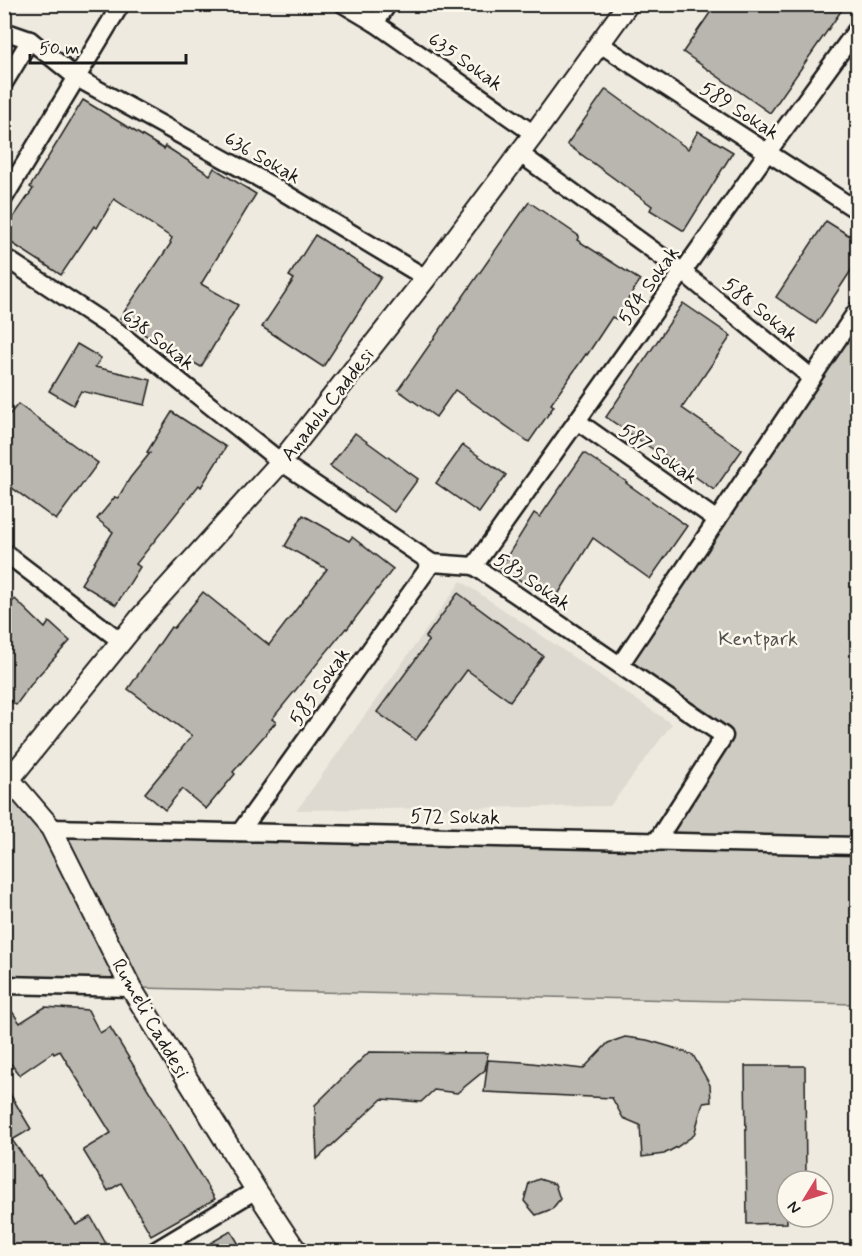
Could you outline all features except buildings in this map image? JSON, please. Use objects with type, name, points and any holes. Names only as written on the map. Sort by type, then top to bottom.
[{"type":"street","points":[[4,198],[120,4]]},
{"type":"street","name":"635 Sokak","points":[[344,4],[375,23],[534,134]]},
{"type":"street","points":[[375,23],[388,4]]},
{"type":"street","name":"Anadolu Caddesi","points":[[6,781],[141,617],[281,462],[426,278],[628,4]]},
{"type":"street","name":"584 Sokak","points":[[474,566],[858,28]]},
{"type":"street","points":[[4,31],[30,39],[4,83]]},
{"type":"street","name":"636 Sokak","points":[[30,39],[77,78],[273,186],[426,278]]},
{"type":"street","name":"589 Sokak","points":[[600,44],[858,211]]},
{"type":"street","name":"588 Sokak","points":[[519,153],[683,272],[812,378]]},
{"type":"street","name":"638 Sokak","points":[[4,258],[118,332],[281,462]]},
{"type":"street","points":[[620,665],[858,309]]},
{"type":"street","name":"587 Sokak","points":[[577,421],[717,520]]},
{"type":"street","name":"583 Sokak","points":[[281,462],[432,563],[474,566],[724,736],[656,842]]},
{"type":"street","points":[[4,552],[122,642]]},
{"type":"street","name":"585 Sokak","points":[[240,832],[432,563]]},
{"type":"street","name":"Rumeli Caddesi","points":[[6,781],[51,828],[131,988],[256,1190],[296,1250]]},
{"type":"street","name":"572 Sokak","points":[[51,828],[858,846]]},
{"type":"street","points":[[4,985],[131,988]]},
{"type":"street","points":[[153,1251],[256,1190]]},
{"type":"shaded area","points":[[461,581],[672,724],[610,806],[297,810]]},
{"type":"green space","name":"Kentpark","points":[[857,309],[857,1004],[5,985],[4,786],[51,828],[656,842],[724,736],[620,665]]}]
